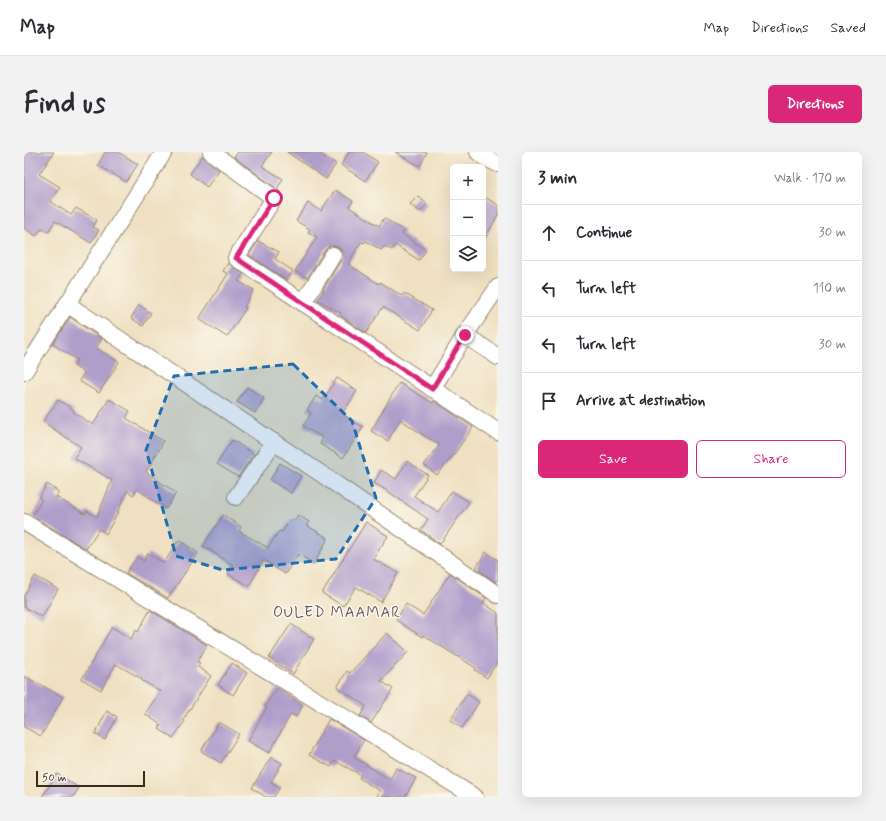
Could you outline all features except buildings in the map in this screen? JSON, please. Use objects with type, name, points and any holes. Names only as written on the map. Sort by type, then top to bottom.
[{"type":"street","points":[[24,372],[164,152]]},
{"type":"street","points":[[211,152],[274,198],[236,258],[498,432]]},
{"type":"street","points":[[478,152],[498,164]]},
{"type":"street","points":[[302,303],[333,255]]},
{"type":"street","points":[[432,389],[465,335],[498,288]]},
{"type":"street","points":[[67,304],[274,442],[498,595]]},
{"type":"street","points":[[465,335],[498,357]]},
{"type":"street","points":[[236,497],[274,442]]},
{"type":"street","points":[[24,522],[475,797]]},
{"type":"highlighted area","points":[[293,364],[352,421],[376,498],[336,559],[223,570],[176,556],[146,450],[174,376]]},
{"type":"district","name":"OULED MAAMAR","points":[[337,612]]},
{"type":"route","points":[[274,198],[236,258],[432,389],[465,335]]}]
